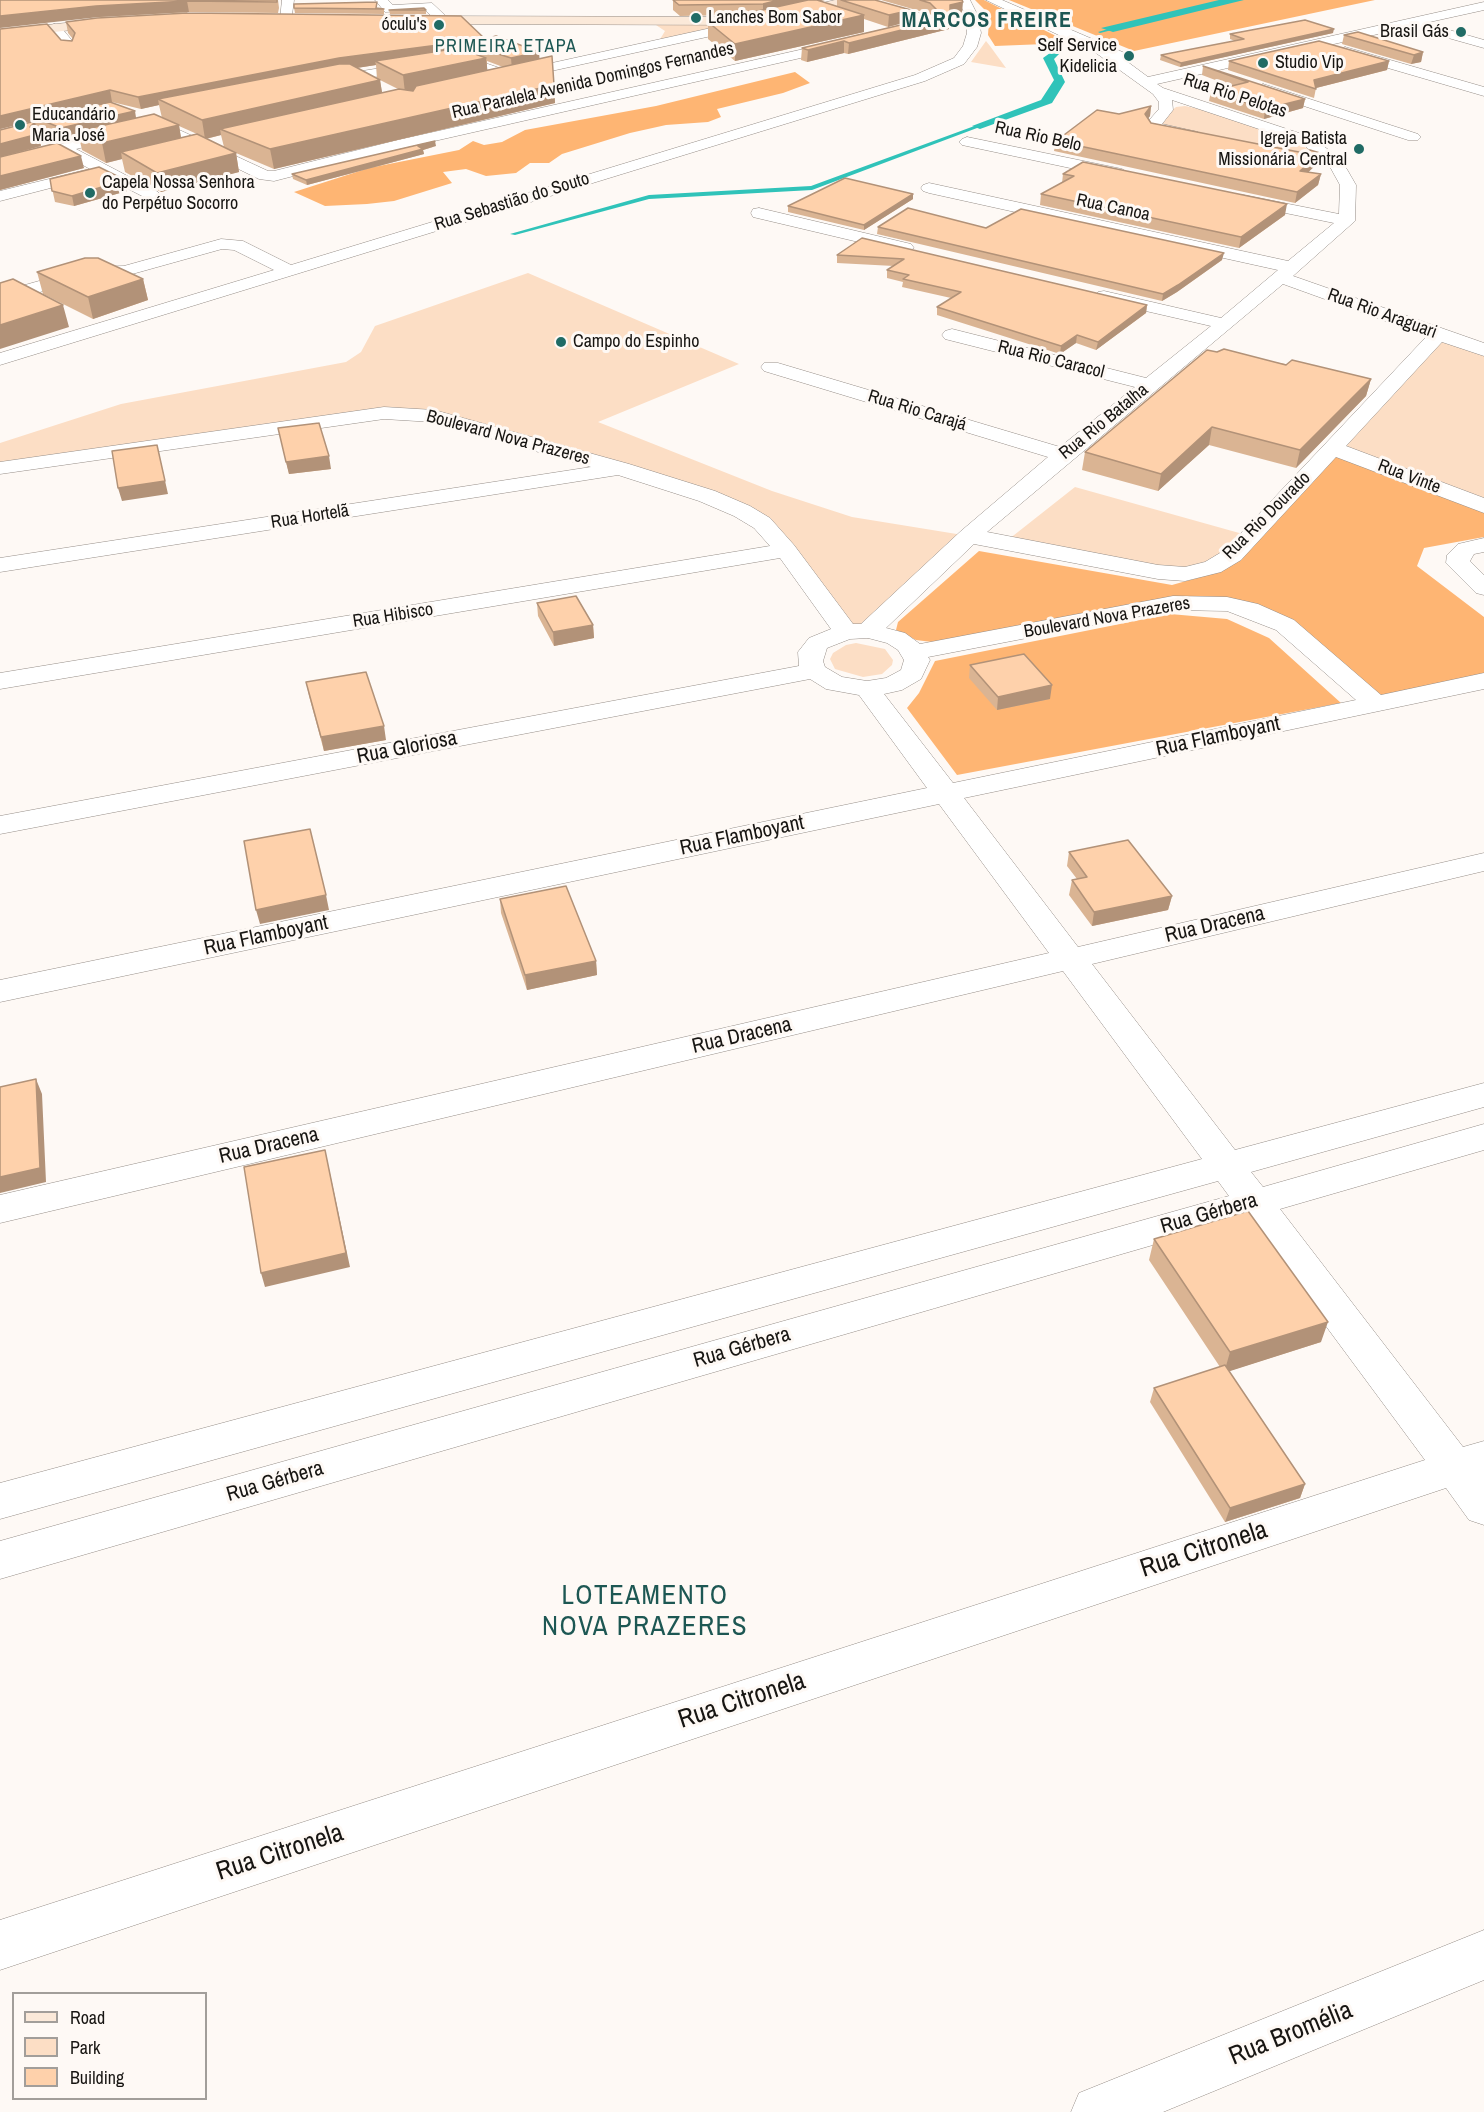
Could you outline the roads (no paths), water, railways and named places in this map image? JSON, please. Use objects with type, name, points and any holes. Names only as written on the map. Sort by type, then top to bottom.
[{"type":"main road","points":[[377,20],[631,23],[763,21],[851,0]]},
{"type":"main road","points":[[0,34],[130,21]]},
{"type":"street","points":[[286,18],[288,0]]},
{"type":"street","points":[[381,0],[390,9],[428,6],[446,21]]},
{"type":"street","name":"Rua Sebastião do Souto","points":[[0,359],[865,97],[944,69],[959,61],[970,47],[974,33],[972,16],[964,0]]},
{"type":"street","name":"Rua Rio Pelotas","points":[[992,0],[1101,50],[1162,69],[1199,70]]},
{"type":"street","points":[[873,4],[928,21],[927,24],[881,33]]},
{"type":"street","points":[[1210,139],[1152,126],[1166,110],[1166,102],[1152,86],[1199,70],[1484,6]]},
{"type":"street","points":[[815,9],[841,18]]},
{"type":"street","points":[[482,82],[763,21]]},
{"type":"street","points":[[631,23],[648,26],[657,32],[658,37],[653,44]]},
{"type":"street","points":[[1408,23],[1484,44]]},
{"type":"street","points":[[54,28],[70,47]]},
{"type":"street","points":[[707,32],[739,44]]},
{"type":"street","name":"Rua Paralela Avenida Domingos Fernandes","points":[[205,146],[267,177],[856,41]]},
{"type":"street","points":[[653,44],[683,56]]},
{"type":"street","points":[[1317,44],[1484,92]]},
{"type":"street","name":"Rua Rio Pelotas","points":[[1101,50],[1152,86],[1306,140],[1335,162],[1348,185],[1347,221]]},
{"type":"street","points":[[760,51],[782,58]]},
{"type":"street","points":[[598,57],[618,65]]},
{"type":"street","points":[[380,88],[349,76],[462,59],[510,76]]},
{"type":"street","points":[[703,64],[723,72]]},
{"type":"street","points":[[1199,70],[1243,81],[1413,137]]},
{"type":"street","points":[[531,71],[551,80]]},
{"type":"street","points":[[648,76],[668,84]]},
{"type":"street","points":[[571,87],[601,100]]},
{"type":"street","points":[[513,101],[543,113]]},
{"type":"street","points":[[140,116],[161,118],[205,146]]},
{"type":"street","points":[[62,148],[161,118]]},
{"type":"street","points":[[445,121],[465,130]]},
{"type":"street","points":[[376,135],[398,145]]},
{"type":"street","points":[[183,152],[224,141]]},
{"type":"street","name":"Rua Rio Belo","points":[[967,142],[1140,178]]},
{"type":"street","points":[[42,146],[62,148],[152,195]]},
{"type":"street","points":[[307,153],[327,162]]},
{"type":"street","points":[[1301,156],[1335,162]]},
{"type":"street","points":[[0,196],[128,165]]},
{"type":"street","name":"Rua Canoa","points":[[928,188],[1285,272]]},
{"type":"street","points":[[1232,197],[1347,221]]},
{"type":"street","points":[[759,213],[922,252]]},
{"type":"street","name":"Rua Rio Batalha","points":[[857,632],[1063,455],[1225,324],[1347,221]]},
{"type":"street","points":[[0,298],[89,272],[125,271],[214,245],[237,245],[288,270]]},
{"type":"street","points":[[125,271],[180,303]]},
{"type":"street","name":"Rua Rio Araguari","points":[[1285,272],[1484,350]]},
{"type":"street","points":[[1085,291],[1225,324]]},
{"type":"street","points":[[21,292],[42,302]]},
{"type":"street","points":[[74,319],[95,330]]},
{"type":"street","name":"Rua Rio Dourado","points":[[969,536],[1158,572],[1185,574],[1203,571],[1233,555],[1439,334]]},
{"type":"street","name":"Rua Rio Caracol","points":[[952,335],[1150,385]]},
{"type":"street","name":"Rua Rio Carajá","points":[[771,368],[1063,455]]},
{"type":"street","name":"Boulevard Nova Prazeres","points":[[0,468],[384,413],[434,416],[621,469],[707,496],[742,511],[762,523],[857,632]]},
{"type":"street","name":"Rua Vinte","points":[[1334,449],[1484,506]]},
{"type":"street","name":"Rua Hortelã","points":[[0,565],[621,469]]},
{"type":"street","points":[[1484,545],[1467,549],[1459,555],[1458,563],[1484,588]]},
{"type":"street","name":"Rua Hibisco","points":[[0,681],[786,550]]},
{"type":"street","name":"Boulevard Nova Prazeres","points":[[915,652],[1173,603],[1227,604],[1249,609],[1285,625],[1376,704]]},
{"type":"street","points":[[857,632],[896,638],[915,652],[916,667],[904,680],[881,688],[867,689],[836,684],[814,671],[810,661],[811,652],[818,643],[857,632]]},
{"type":"street","name":"Rua Gloriosa","points":[[0,825],[814,671]]},
{"type":"street","name":"Rua Flamboyant","points":[[0,991],[1484,681]]},
{"type":"street","points":[[867,689],[1254,1201],[1469,1463],[1484,1507]]},
{"type":"street","name":"Rua Dracena","points":[[0,1209],[1484,862]]},
{"type":"street","name":"Rua Gérbera","points":[[0,1501],[1484,1095]]},
{"type":"street","name":"Rua Gérbera","points":[[0,1560],[1484,1137]]},
{"type":"street","name":"Rua Citronela","points":[[0,1945],[1469,1463]]},
{"type":"street","name":"Rua Bromélia","points":[[1098,2112],[1484,1955]]},
{"type":"water","points":[[1219,0],[1244,0],[1113,32],[1101,28]]},
{"type":"water","points":[[1057,48],[1063,50],[1054,59],[1065,82],[1052,103],[980,129],[972,126],[1041,100],[1054,80],[1043,58]]},
{"type":"waterway","points":[[1100,32],[1122,26]]},
{"type":"waterway","points":[[513,234],[649,197],[812,188],[990,122]]},
{"type":"place","name":"Lanches Bom Sabor","points":[[696,18]]},
{"type":"place","name":"óculu's","points":[[439,25]]},
{"type":"place","name":"Brasil Gás","points":[[1461,32]]},
{"type":"place","name":"Self Service Kidelicia","points":[[1129,56]]},
{"type":"place","name":"Studio Vip","points":[[1263,63]]},
{"type":"place","name":"Educandário Maria José","points":[[20,125]]},
{"type":"place","name":"Igreja Batista Missionária Central","points":[[1359,149]]},
{"type":"place","name":"Capela Nossa Senhora do Perpétuo Socorro","points":[[90,193]]},
{"type":"place","name":"Campo do Espinho","points":[[561,342]]},
{"type":"district","name":"MARCOS FREIRE","points":[[987,21]]},
{"type":"district","name":"PRIMEIRA ETAPA","points":[[506,47]]},
{"type":"district","name":"LOTEAMENTO NOVA PRAZERES","points":[[645,1612]]}]
